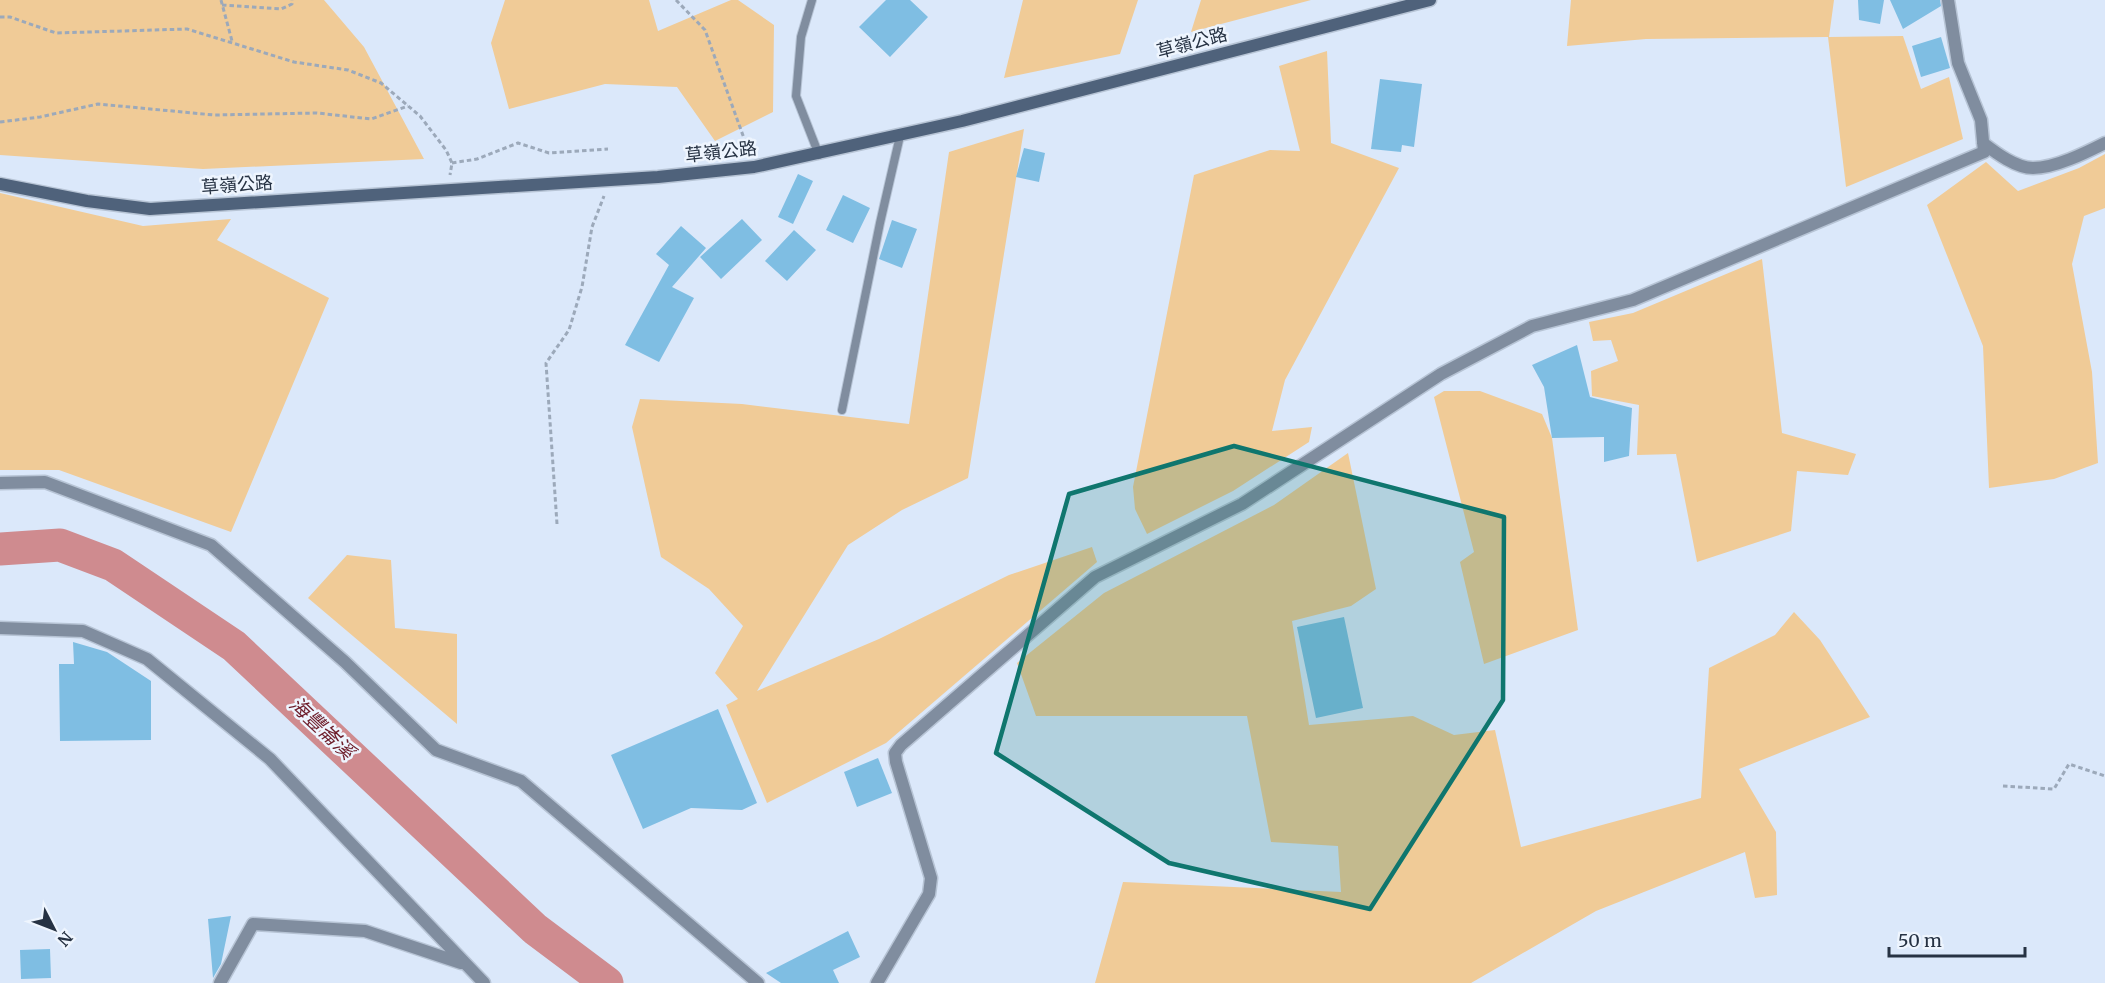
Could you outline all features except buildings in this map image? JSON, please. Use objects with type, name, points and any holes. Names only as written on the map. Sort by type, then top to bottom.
[{"type":"main road","name":"草嶺公路","points":[[0,184],[87,201],[150,209],[609,180],[754,168],[900,136],[1430,0]]},
{"type":"street","points":[[877,983],[929,894],[931,878],[895,753],[1095,577],[1242,504],[1441,374],[1532,326],[1633,300],[1984,152],[1981,120],[1958,63],[1948,0]]},
{"type":"street","points":[[1983,143],[2002,157],[2032,168],[2077,157],[2105,143]]},
{"type":"street","points":[[0,483],[45,482],[211,545],[345,663],[436,750],[521,781],[758,983]]},
{"type":"street","points":[[0,628],[83,632],[147,659],[270,759],[484,983]]},
{"type":"street","points":[[220,983],[253,924],[365,931],[464,964]]},
{"type":"lane","points":[[812,0],[801,37],[796,96],[819,155]]},
{"type":"lane","points":[[842,410],[900,136]]},
{"type":"path","points":[[221,0],[232,41]]},
{"type":"path","points":[[222,5],[281,9],[292,4],[292,0]]},
{"type":"path","points":[[676,0],[705,30],[754,168]]},
{"type":"path","points":[[0,17],[10,17],[56,33],[188,28],[294,62],[348,69],[381,83],[420,116],[447,150],[452,163],[448,189]]},
{"type":"path","points":[[0,122],[40,117],[98,104],[214,116],[317,113],[370,119],[408,106]]},
{"type":"path","points":[[452,163],[477,159],[518,143],[549,153],[608,150]]},
{"type":"path","points":[[557,524],[546,363],[569,330],[582,286],[592,227],[609,180]]},
{"type":"path","points":[[2003,786],[2054,789],[2069,764],[2105,776]]},
{"type":"highlighted area","points":[[1234,446],[1504,517],[1503,700],[1370,909],[1169,863],[996,753],[1069,494]]},
{"type":"shaded area","points":[[0,0],[324,0],[364,47],[424,159],[203,169],[0,155]]},
{"type":"shaded area","points":[[505,0],[649,0],[658,31],[731,0],[738,0],[774,25],[773,112],[715,141],[677,87],[605,84],[509,109],[491,43]]},
{"type":"shaded area","points":[[1023,0],[1138,0],[1120,54],[1004,78]]},
{"type":"shaded area","points":[[1201,0],[1311,0],[1191,32]]},
{"type":"shaded area","points":[[1571,0],[1834,0],[1829,37],[1903,36],[1921,89],[1949,77],[1963,139],[1846,187],[1828,37],[1646,39],[1567,46]]},
{"type":"shaded area","points":[[1327,51],[1331,143],[1399,168],[1285,380],[1272,431],[1312,427],[1309,442],[1233,491],[1147,534],[1135,509],[1133,487],[1194,175],[1270,150],[1300,151],[1279,66]]},
{"type":"shaded area","points":[[1024,129],[968,478],[902,510],[848,545],[757,691],[879,639],[1009,575],[1092,547],[1097,562],[886,743],[767,803],[726,705],[738,699],[715,673],[743,626],[709,589],[661,557],[632,427],[640,399],[742,404],[909,424],[949,152]]},
{"type":"shaded area","points":[[2105,154],[2105,208],[2084,216],[2072,264],[2092,372],[2098,463],[2054,479],[1989,488],[1983,346],[1927,205],[1986,162],[2018,191],[2079,168]]},
{"type":"shaded area","points":[[0,193],[143,226],[231,219],[217,240],[329,298],[231,532],[59,470],[0,470]]},
{"type":"shaded area","points":[[1762,259],[1782,433],[1856,454],[1848,475],[1797,471],[1791,531],[1697,562],[1676,454],[1637,455],[1639,405],[1592,396],[1591,371],[1618,361],[1611,340],[1593,341],[1589,322],[1633,313]]},
{"type":"shaded area","points":[[1444,391],[1480,391],[1542,414],[1552,438],[1578,630],[1484,664],[1460,562],[1474,552],[1434,397]]},
{"type":"shaded area","points":[[1348,453],[1376,589],[1351,606],[1292,621],[1309,725],[1413,716],[1454,735],[1495,730],[1521,847],[1701,798],[1709,668],[1775,635],[1794,612],[1820,640],[1870,717],[1739,769],[1776,832],[1777,895],[1755,898],[1745,852],[1596,911],[1471,983],[1095,983],[1123,882],[1341,892],[1338,846],[1271,842],[1247,716],[1036,716],[1017,663],[1104,593],[1274,505]]},
{"type":"shaded area","points":[[347,555],[391,560],[395,628],[457,634],[457,724],[308,598]]},
{"type":"waterway","name":"海豐崙溪","points":[[0,549],[60,545],[113,565],[234,646],[535,929],[607,983]]}]
